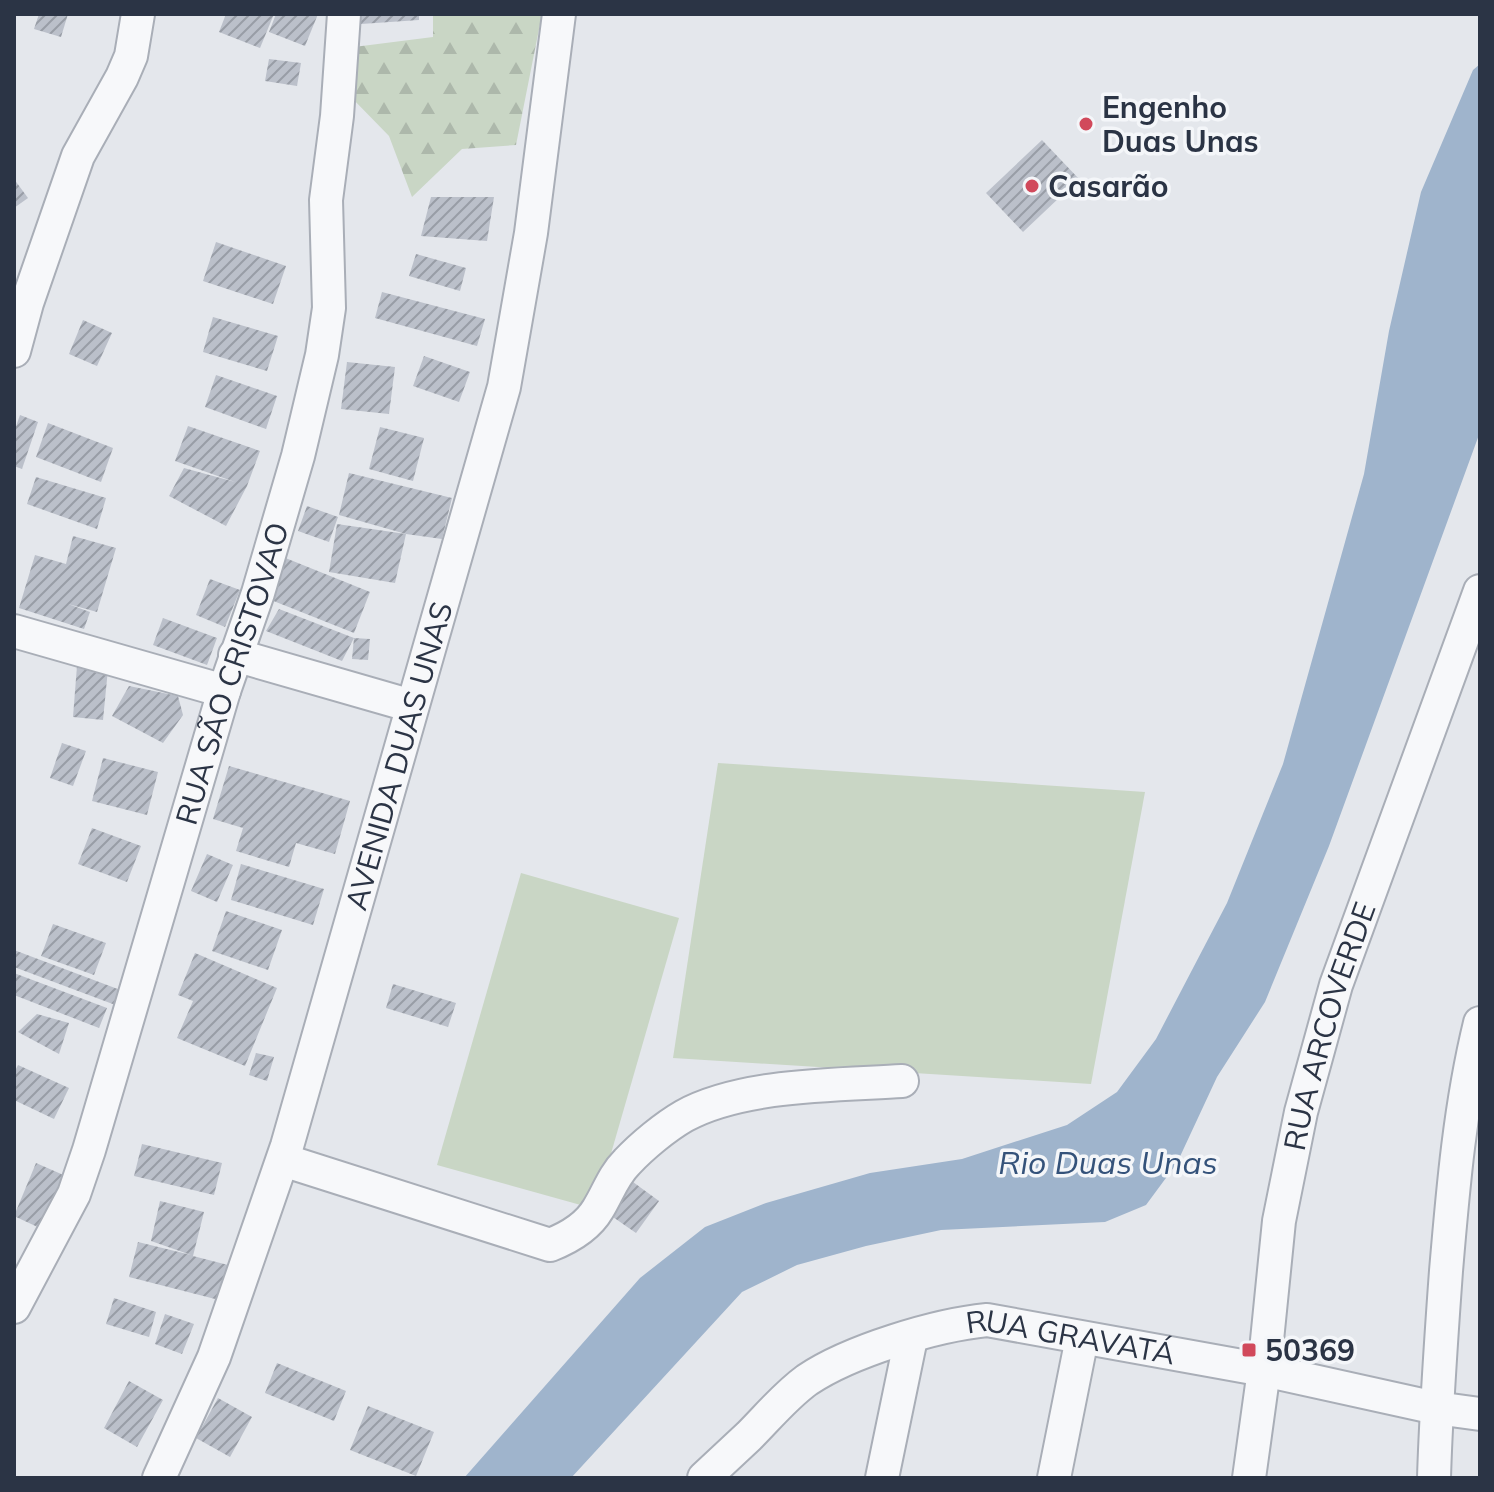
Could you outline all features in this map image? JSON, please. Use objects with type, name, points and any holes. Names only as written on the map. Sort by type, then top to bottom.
[{"type":"street","points":[[14,351],[27,303],[78,156],[131,56],[138,14]]},
{"type":"street","name":"RUA SÃO CRISTOVAO","points":[[14,1307],[74,1194],[89,1150],[224,691],[258,593],[298,456],[322,355],[329,308],[326,200],[337,116],[344,14]]},
{"type":"street","name":"AVENIDA DUAS UNAS","points":[[159,1478],[214,1357],[283,1160],[504,387],[531,233],[559,14]]},
{"type":"street","name":"RUA ARCOVERDE","points":[[1249,1478],[1279,1221],[1319,1042],[1352,938],[1480,591]]},
{"type":"street","points":[[14,631],[224,691]]},
{"type":"street","points":[[235,655],[412,706]]},
{"type":"street","points":[[1434,1478],[1436,1408],[1454,1177],[1465,1091],[1480,1023]]},
{"type":"street","points":[[283,1160],[550,1245],[569,1237],[598,1211],[610,1182],[627,1162],[683,1116],[715,1103],[786,1088],[902,1081]]},
{"type":"street","name":"RUA GRAVATÁ","points":[[710,1475],[806,1381],[856,1356],[963,1323],[987,1320],[1264,1370],[1436,1408],[1480,1414]]},
{"type":"street","points":[[882,1478],[911,1338]]},
{"type":"street","points":[[1054,1478],[1082,1338]]},
{"type":"green space","points":[[433,14],[542,14],[516,145],[462,149],[412,197],[389,136],[349,95],[354,47],[433,37]]},
{"type":"green space","points":[[718,763],[1145,792],[1091,1084],[673,1058]]},
{"type":"green space","points":[[521,873],[679,918],[595,1209],[437,1165]]},
{"type":"water","name":"Rio Duas Unas","points":[[1480,64],[1480,432],[1329,846],[1265,1002],[1217,1077],[1177,1163],[1146,1205],[1105,1222],[941,1230],[797,1265],[742,1292],[571,1478],[464,1478],[640,1278],[705,1227],[766,1203],[870,1173],[962,1159],[1067,1125],[1117,1092],[1156,1039],[1227,903],[1283,764],[1364,474],[1389,331],[1421,192],[1473,70]]},
{"type":"building","points":[[39,14],[68,14],[61,37],[34,29]]},
{"type":"building","points":[[226,14],[274,14],[260,48],[219,32]]},
{"type":"building","points":[[276,14],[318,14],[305,46],[269,32]]},
{"type":"building","points":[[360,14],[419,14],[419,20],[361,24]]},
{"type":"building","points":[[269,59],[301,63],[297,86],[265,81]]},
{"type":"building","name":"Casarão","points":[[1042,140],[1079,179],[1023,232],[986,193]]},
{"type":"building","points":[[14,179],[28,198],[14,208]]},
{"type":"building","points":[[431,197],[494,197],[487,241],[421,236]]},
{"type":"building","points":[[216,242],[286,266],[273,304],[203,281]]},
{"type":"building","points":[[416,254],[466,268],[460,291],[409,276]]},
{"type":"building","points":[[382,292],[485,319],[477,346],[375,318]]},
{"type":"building","points":[[213,317],[278,336],[267,371],[203,352]]},
{"type":"building","points":[[83,320],[112,333],[97,366],[69,354]]},
{"type":"building","points":[[424,356],[470,372],[459,402],[413,386]]},
{"type":"building","points":[[347,362],[395,367],[389,414],[341,409]]},
{"type":"building","points":[[216,375],[277,396],[266,429],[205,407]]},
{"type":"building","points":[[20,415],[38,422],[22,469],[14,466],[14,432]]},
{"type":"building","points":[[48,423],[113,448],[101,482],[36,457]]},
{"type":"building","points":[[188,426],[260,451],[247,486],[226,526],[169,496],[184,468],[235,482],[175,461]]},
{"type":"building","points":[[380,427],[424,438],[413,481],[369,469]]},
{"type":"building","points":[[349,473],[452,498],[442,539],[406,534],[339,515]]},
{"type":"building","points":[[36,477],[106,498],[97,529],[27,504]]},
{"type":"building","points":[[307,506],[338,517],[329,542],[298,531]]},
{"type":"building","points":[[337,524],[406,534],[395,583],[329,572]]},
{"type":"building","points":[[73,536],[116,548],[97,612],[68,604],[90,612],[84,629],[19,608],[35,555],[66,564]]},
{"type":"building","points":[[283,557],[370,592],[354,633],[266,598]]},
{"type":"building","points":[[210,579],[240,590],[225,627],[196,615]]},
{"type":"building","points":[[279,609],[354,638],[342,661],[266,631]]},
{"type":"building","points":[[163,618],[217,638],[207,665],[153,645]]},
{"type":"building","points":[[354,638],[370,639],[368,660],[352,659]]},
{"type":"building","points":[[77,666],[108,669],[103,720],[73,717]]},
{"type":"building","points":[[129,686],[178,696],[183,715],[163,743],[112,716]]},
{"type":"building","points":[[62,743],[86,751],[73,786],[50,778]]},
{"type":"building","points":[[103,758],[158,772],[147,815],[92,801]]},
{"type":"building","points":[[229,766],[350,801],[335,854],[296,843],[289,867],[236,851],[243,828],[213,819]]},
{"type":"building","points":[[92,828],[141,846],[127,882],[78,864]]},
{"type":"building","points":[[207,854],[233,865],[217,902],[191,891]]},
{"type":"building","points":[[241,864],[324,889],[313,925],[231,900]]},
{"type":"building","points":[[226,911],[282,930],[268,970],[212,951]]},
{"type":"building","points":[[53,924],[106,943],[94,975],[41,956]]},
{"type":"building","points":[[14,950],[123,991],[118,1006],[14,967]]},
{"type":"building","points":[[195,953],[277,988],[245,1066],[177,1038],[193,1001],[178,995]]},
{"type":"building","points":[[14,973],[107,1008],[99,1028],[14,995]]},
{"type":"building","points":[[393,984],[456,1003],[448,1027],[386,1008]]},
{"type":"building","points":[[37,1014],[69,1023],[59,1054],[18,1032]]},
{"type":"building","points":[[256,1053],[274,1057],[267,1081],[249,1075]]},
{"type":"building","points":[[18,1065],[69,1088],[54,1119],[14,1100],[14,1073]]},
{"type":"building","points":[[142,1144],[222,1163],[214,1195],[134,1176]]},
{"type":"building","points":[[36,1163],[68,1177],[44,1230],[14,1216]]},
{"type":"building","points":[[633,1182],[659,1201],[636,1233],[610,1215]]},
{"type":"building","points":[[160,1201],[204,1212],[193,1256],[228,1265],[219,1300],[129,1277],[138,1242],[191,1255],[151,1241]]},
{"type":"building","points":[[114,1298],[156,1312],[149,1337],[106,1324]]},
{"type":"building","points":[[165,1314],[194,1324],[182,1354],[155,1344]]},
{"type":"building","points":[[277,1363],[346,1391],[334,1421],[265,1393]]},
{"type":"building","points":[[129,1381],[163,1400],[137,1447],[104,1428]]},
{"type":"building","points":[[218,1398],[252,1417],[230,1457],[196,1438]]},
{"type":"building","points":[[368,1406],[434,1432],[416,1476],[350,1450]]},
{"type":"place","name":"Engenho Duas Unas","points":[[1086,124]]},
{"type":"place","name":"Casarão","points":[[1032,186]]},
{"type":"place","name":"50369","points":[[1249,1350]]}]
